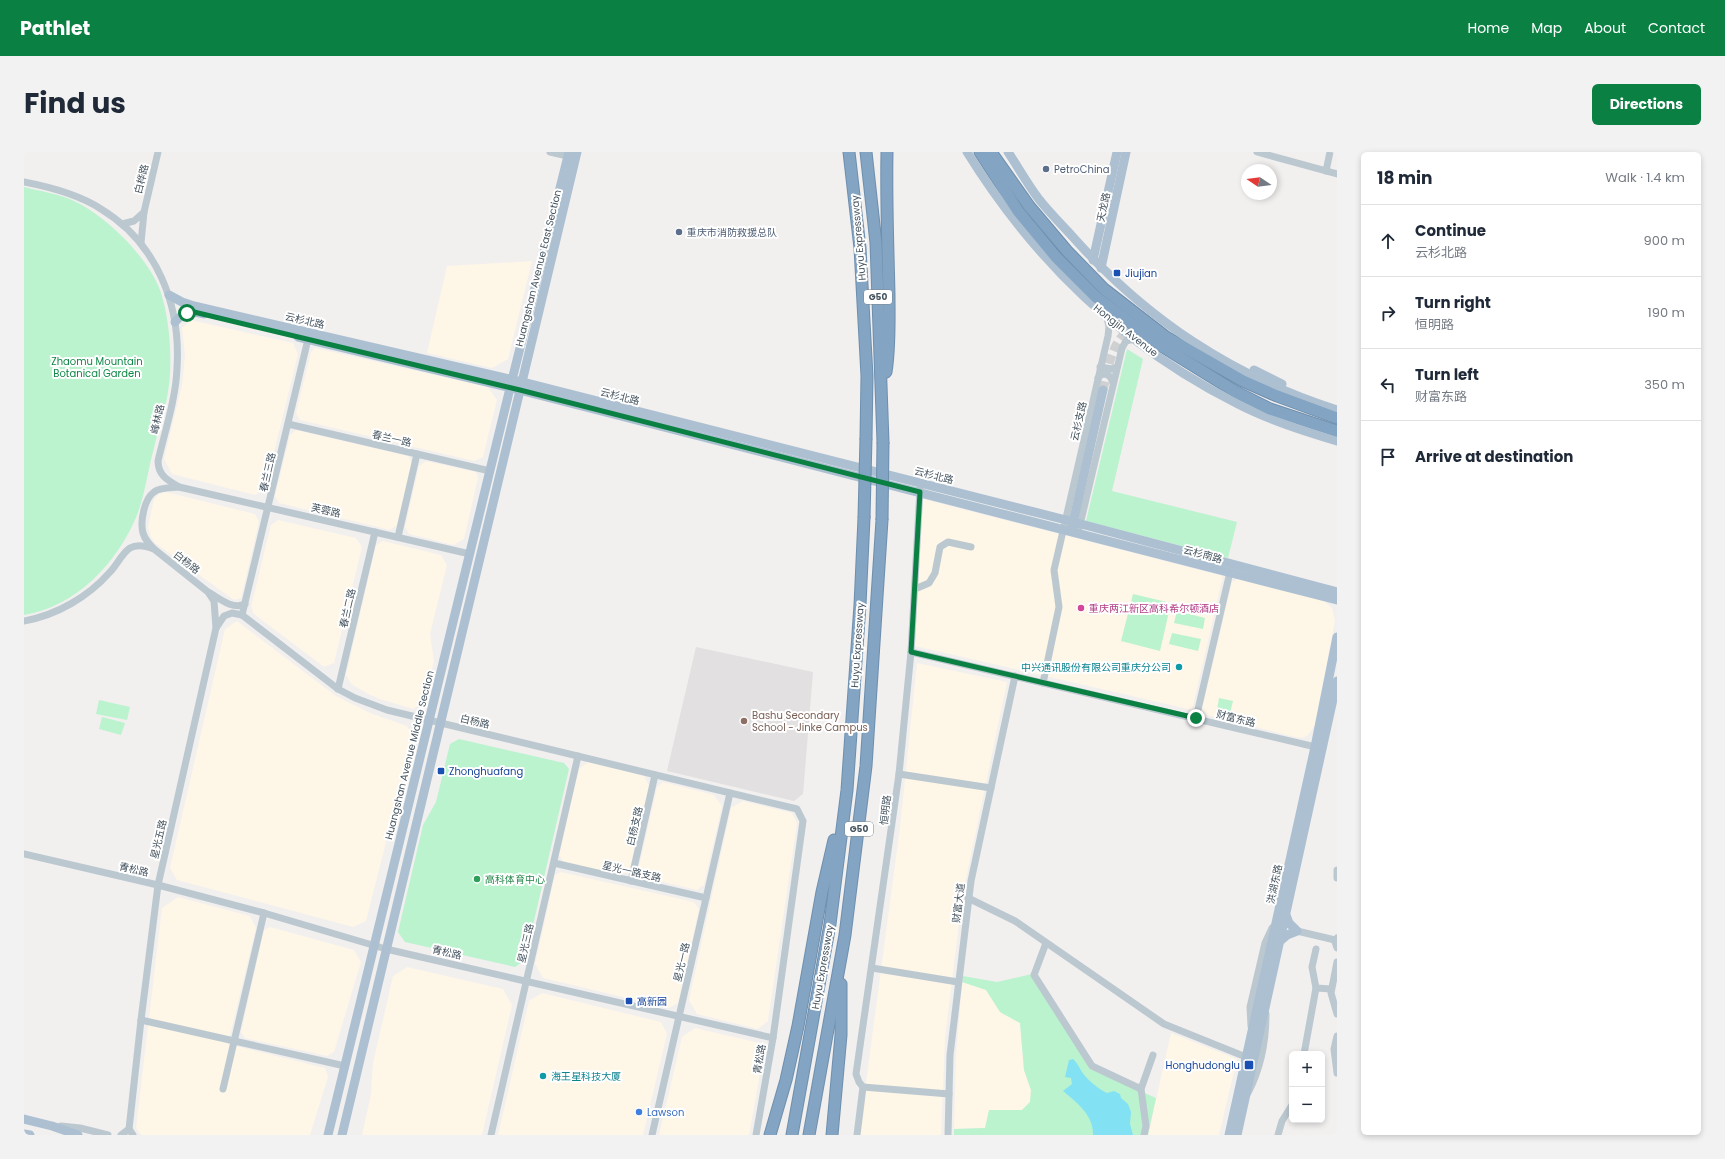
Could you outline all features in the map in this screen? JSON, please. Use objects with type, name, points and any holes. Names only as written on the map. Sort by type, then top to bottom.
[{"type":"highway","name":"Huyu Expressway","points":[[792,1135],[830,924],[847,790],[860,605],[864,518],[867,376],[860,248],[849,152]]},
{"type":"highway","name":"Huyu Expressway","points":[[809,1135],[842,955],[854,875],[866,766],[882,520],[883,442],[876,243],[866,152]]},
{"type":"highway","points":[[882,396],[889,357],[889,280],[883,152]]},
{"type":"highway","points":[[886,210],[887,152]]},
{"type":"highway","name":"Hongjin Avenue","points":[[980,152],[1018,211],[1056,257],[1096,297],[1160,346],[1236,392],[1270,409],[1337,431]]},
{"type":"highway","name":"Hongjin Avenue","points":[[992,152],[1029,206],[1067,250],[1104,289],[1166,337],[1243,381],[1277,396],[1337,418]]},
{"type":"highway","points":[[770,1135],[786,1080],[798,1026],[822,892],[847,790]]},
{"type":"highway","points":[[832,1135],[841,1035],[842,955]]},
{"type":"main road","name":"Hongjin Avenue","points":[[967,152],[989,187],[1029,239],[1052,265],[1107,317],[1134,339],[1152,353],[1239,405],[1264,416],[1337,441]]},
{"type":"main road","points":[[1008,152],[1038,199],[1093,260],[1133,297],[1172,329],[1228,364],[1268,384],[1337,410]]},
{"type":"main road","name":"天龙路","points":[[1093,260],[1117,152]]},
{"type":"main road","name":"天龙路","points":[[1101,268],[1126,152]]},
{"type":"main road","name":"Huangshan Avenue East Section","points":[[511,383],[572,154]]},
{"type":"main road","name":"Huangshan Avenue East Section","points":[[521,386],[572,154]]},
{"type":"main road","name":"云杉北路","points":[[169,295],[194,306],[309,336]]},
{"type":"main road","name":"云杉北路","points":[[175,322],[180,316],[194,312],[309,336],[511,383],[1072,527]]},
{"type":"main road","points":[[1192,336],[1235,361],[1312,396],[1327,407]]},
{"type":"main road","name":"Huangshan Avenue Middle Section","points":[[328,1135],[511,383]]},
{"type":"main road","points":[[342,1135],[521,386]]},
{"type":"main road","points":[[1072,527],[1103,390]]},
{"type":"main road","name":"云杉南路","points":[[1072,527],[1230,572],[1337,600]]},
{"type":"main road","name":"云杉南路","points":[[1072,527],[1335,589]]},
{"type":"main road","name":"洪湖东路","points":[[1237,1135],[1286,915],[1319,748],[1337,637]]},
{"type":"main road","name":"洪湖东路","points":[[1229,1135],[1277,920],[1337,681]]},
{"type":"main road","points":[[1280,941],[1287,935],[1297,931],[1290,923],[1286,915]]},
{"type":"main road","points":[[24,1119],[52,1126],[78,1135]]},
{"type":"main road","points":[[24,1134],[30,1135]]},
{"type":"street","name":"白桦路","points":[[141,243],[144,212],[158,152]]},
{"type":"street","points":[[550,152],[572,154]]},
{"type":"street","points":[[1257,152],[1337,174]]},
{"type":"street","points":[[1326,171],[1330,152]]},
{"type":"street","name":"峰林路","points":[[24,182],[77,197],[101,209],[122,224],[141,243],[156,265],[169,295],[175,322],[177,369],[158,466],[162,476],[178,487]]},
{"type":"street","points":[[122,224],[134,221],[144,212]]},
{"type":"street","name":"云杉支路","points":[[1072,527],[1100,367],[1109,327],[1107,317]]},
{"type":"street","name":"春兰三路","points":[[242,615],[309,336]]},
{"type":"street","points":[[1042,683],[1059,607],[1054,570],[1072,527],[1122,348],[1126,341],[1134,339]]},
{"type":"street","points":[[1100,367],[1112,369],[1117,367]]},
{"type":"street","points":[[1098,378],[1102,374],[1107,374],[1111,377],[1113,383]]},
{"type":"street","name":"春兰一路","points":[[288,424],[490,471]]},
{"type":"street","points":[[398,537],[417,454]]},
{"type":"street","points":[[154,549],[145,538],[142,529],[148,499],[158,490],[178,487]]},
{"type":"street","name":"芙蓉路","points":[[178,487],[470,554]]},
{"type":"street","name":"恒明路","points":[[857,1135],[863,1087],[856,1074],[899,774],[911,652],[921,488]]},
{"type":"street","name":"春兰二路","points":[[338,689],[375,532]]},
{"type":"street","points":[[915,589],[929,583],[935,573],[940,547],[948,542],[971,547]]},
{"type":"street","points":[[24,621],[36,619],[63,608],[88,593],[110,572],[127,550],[132,547],[144,546],[154,549]]},
{"type":"street","name":"白杨路","points":[[154,549],[208,592],[234,606],[245,604]]},
{"type":"street","points":[[1196,718],[1230,572]]},
{"type":"street","name":"白杨路","points":[[208,592],[214,600],[216,628]]},
{"type":"street","points":[[216,628],[224,616],[232,614],[242,615]]},
{"type":"street","name":"白杨路","points":[[242,615],[338,689],[374,706],[797,809],[803,821],[772,1038]]},
{"type":"street","name":"星光五路","points":[[131,1132],[141,1020],[158,885],[216,628]]},
{"type":"street","name":"财富东路","points":[[911,652],[1319,748]]},
{"type":"street","name":"财富大道","points":[[948,1135],[950,1055],[968,898],[1015,676]]},
{"type":"street","name":"星光三路","points":[[491,1135],[578,756]]},
{"type":"street","name":"白杨支路","points":[[631,881],[655,774]]},
{"type":"street","points":[[899,774],[991,788]]},
{"type":"street","name":"星光一路","points":[[652,1135],[730,793]]},
{"type":"street","name":"青松路","points":[[24,854],[158,885],[264,913],[386,949],[772,1038],[756,1135]]},
{"type":"street","name":"星光一路支路","points":[[554,863],[706,898]]},
{"type":"street","points":[[1337,870],[1337,878]]},
{"type":"street","points":[[968,898],[1015,921],[1164,1024],[1246,1057]]},
{"type":"street","points":[[223,1089],[264,913]]},
{"type":"street","points":[[1297,931],[1336,939],[1335,945],[1337,948]]},
{"type":"street","points":[[1046,943],[1034,975],[1092,1066],[1141,1089]]},
{"type":"street","points":[[1305,1051],[1316,988],[1312,967],[1316,949]]},
{"type":"street","points":[[1337,962],[1331,989],[1331,998],[1337,1014]]},
{"type":"street","points":[[872,968],[958,982]]},
{"type":"street","points":[[1316,988],[1331,989]]},
{"type":"street","points":[[141,1020],[345,1066]]},
{"type":"street","points":[[1337,1036],[1334,1049],[1337,1073]]},
{"type":"street","points":[[1144,1135],[1146,1126],[1141,1089],[1152,1055]]},
{"type":"street","points":[[863,1087],[949,1094]]},
{"type":"street","points":[[1278,1135],[1282,1121],[1289,1110]]},
{"type":"street","points":[[52,1126],[80,1128],[108,1135]]},
{"type":"street","points":[[120,1135],[131,1132]]},
{"type":"shaded area","points":[[532,261],[508,359],[492,368],[427,353],[447,266]]},
{"type":"shaded area","points":[[191,320],[293,343],[298,354],[265,489],[255,495],[172,474],[164,459],[182,385],[185,355],[182,328]]},
{"type":"shaded area","points":[[315,348],[488,387],[497,400],[483,457],[474,461],[300,420],[296,413],[311,352]]},
{"type":"shaded area","points":[[296,430],[408,456],[412,463],[397,525],[390,530],[279,503],[275,496],[290,435]]},
{"type":"shaded area","points":[[426,461],[476,472],[478,478],[464,539],[454,545],[409,534],[405,527],[419,466]]},
{"type":"shaded area","points":[[166,492],[255,514],[259,522],[241,598],[234,600],[155,543],[151,537],[148,527],[154,499],[159,494]]},
{"type":"shaded area","points":[[923,499],[1223,576],[1192,710],[915,646]]},
{"type":"shaded area","points":[[278,520],[356,538],[362,547],[334,663],[324,667],[254,614],[251,607],[271,525]]},
{"type":"shaded area","points":[[383,541],[441,555],[447,565],[430,634],[434,661],[424,702],[413,709],[368,694],[351,684],[346,675],[376,545]]},
{"type":"shaded area","points":[[1239,578],[1323,600],[1332,608],[1335,621],[1315,725],[1308,735],[1302,738],[1206,715],[1202,709],[1232,582]]},
{"type":"shaded area","points":[[237,621],[336,696],[370,713],[407,726],[413,736],[366,921],[353,927],[177,880],[170,868],[225,629]]},
{"type":"shaded area","name":"Bashu Secondary School - Jinke Campus","points":[[696,647],[813,672],[803,794],[794,801],[667,771]]},
{"type":"shaded area","points":[[917,663],[1007,682],[962,898],[945,1039],[941,1135],[859,1135],[900,827]]},
{"type":"shaded area","points":[[588,762],[644,776],[649,785],[630,869],[621,876],[564,863],[559,855],[579,769]]},
{"type":"shaded area","points":[[663,782],[714,795],[722,806],[704,885],[697,890],[642,877],[638,871],[657,787]]},
{"type":"shaded area","points":[[743,801],[792,813],[797,823],[768,1021],[758,1029],[697,1014],[689,1000],[731,808]]},
{"type":"shaded area","points":[[561,872],[694,902],[699,909],[678,1003],[669,1008],[543,978],[535,964],[555,875]]},
{"type":"shaded area","points":[[178,897],[250,916],[256,928],[228,1044],[325,1068],[328,1077],[310,1135],[141,1135],[136,1128],[162,908]]},
{"type":"shaded area","points":[[270,927],[354,950],[361,962],[334,1052],[327,1056],[245,1038],[241,1032],[264,930]]},
{"type":"shaded area","points":[[407,967],[503,989],[512,1005],[482,1135],[362,1135],[371,1094],[373,1063],[393,976]]},
{"type":"shaded area","points":[[962,982],[986,990],[1000,1012],[1020,1023],[1024,1070],[1031,1090],[1030,1102],[1022,1110],[990,1110],[985,1128],[954,1129],[956,1056]]},
{"type":"shaded area","points":[[542,993],[661,1022],[667,1034],[643,1135],[498,1135],[529,1001]]},
{"type":"shaded area","points":[[695,1028],[760,1043],[764,1052],[749,1135],[659,1135],[682,1037]]},
{"type":"shaded area","points":[[1171,1033],[1237,1059],[1219,1135],[1148,1135]]},
{"type":"green space","name":"Zhaomu Mountain Botanical Garden","points":[[24,187],[62,196],[74,201],[99,216],[124,238],[146,264],[160,290],[166,314],[170,341],[170,380],[142,499],[137,515],[119,549],[93,580],[78,592],[61,603],[24,615]]},
{"type":"green space","points":[[1127,349],[1143,359],[1112,491],[1237,522],[1228,558],[1086,521]]},
{"type":"green space","points":[[1133,594],[1171,603],[1160,651],[1121,641]]},
{"type":"green space","points":[[1177,611],[1205,618],[1203,629],[1174,623]]},
{"type":"green space","points":[[1172,633],[1201,639],[1198,651],[1169,644]]},
{"type":"green space","points":[[1219,698],[1233,701],[1230,713],[1217,710]]},
{"type":"green space","points":[[99,700],[130,707],[127,720],[96,714]]},
{"type":"green space","points":[[102,717],[125,723],[121,735],[99,729]]},
{"type":"green space","name":"高科体育中心","points":[[459,739],[564,763],[569,769],[525,960],[515,967],[405,942],[398,932],[423,825],[436,802],[450,744]]},
{"type":"green space","points":[[1032,974],[1090,1069],[1156,1098],[1148,1135],[954,1135],[954,1129],[985,1128],[989,1110],[1022,1110],[1030,1102],[1031,1090],[1024,1070],[1020,1023],[1000,1012],[986,990],[962,982],[963,976],[997,982]]},
{"type":"water","points":[[1073,1059],[1084,1075],[1093,1084],[1107,1093],[1114,1091],[1120,1094],[1121,1098],[1128,1104],[1131,1112],[1130,1124],[1133,1135],[1093,1135],[1091,1121],[1087,1115],[1078,1104],[1063,1091],[1072,1084],[1071,1078],[1065,1077],[1069,1060]]},
{"type":"tunnel","points":[[1103,390],[1109,364],[1115,347],[1125,333],[1132,328]]},
{"type":"place","name":"PetroChina","points":[[1046,169]]},
{"type":"place","name":"重庆市消防救援总队","points":[[679,232]]},
{"type":"place","name":"Jiujian","points":[[1117,273]]},
{"type":"place","name":"重庆两江新区高科希尔顿酒店","points":[[1081,608]]},
{"type":"place","name":"中兴通讯股份有限公司重庆分公司","points":[[1179,667]]},
{"type":"place","name":"Bashu Secondary School - Jinke Campus","points":[[744,721]]},
{"type":"place","name":"Zhonghuafang","points":[[441,771]]},
{"type":"place","name":"高科体育中心","points":[[477,879]]},
{"type":"place","name":"高新园","points":[[629,1001]]},
{"type":"place","name":"Honghudonglu","points":[[1249,1065]]},
{"type":"place","name":"海王星科技大厦","points":[[543,1076]]},
{"type":"place","name":"Lawson","points":[[639,1112]]},
{"type":"route","points":[[187,313],[194,312],[520,390],[920,492],[911,652],[1196,718]]}]
